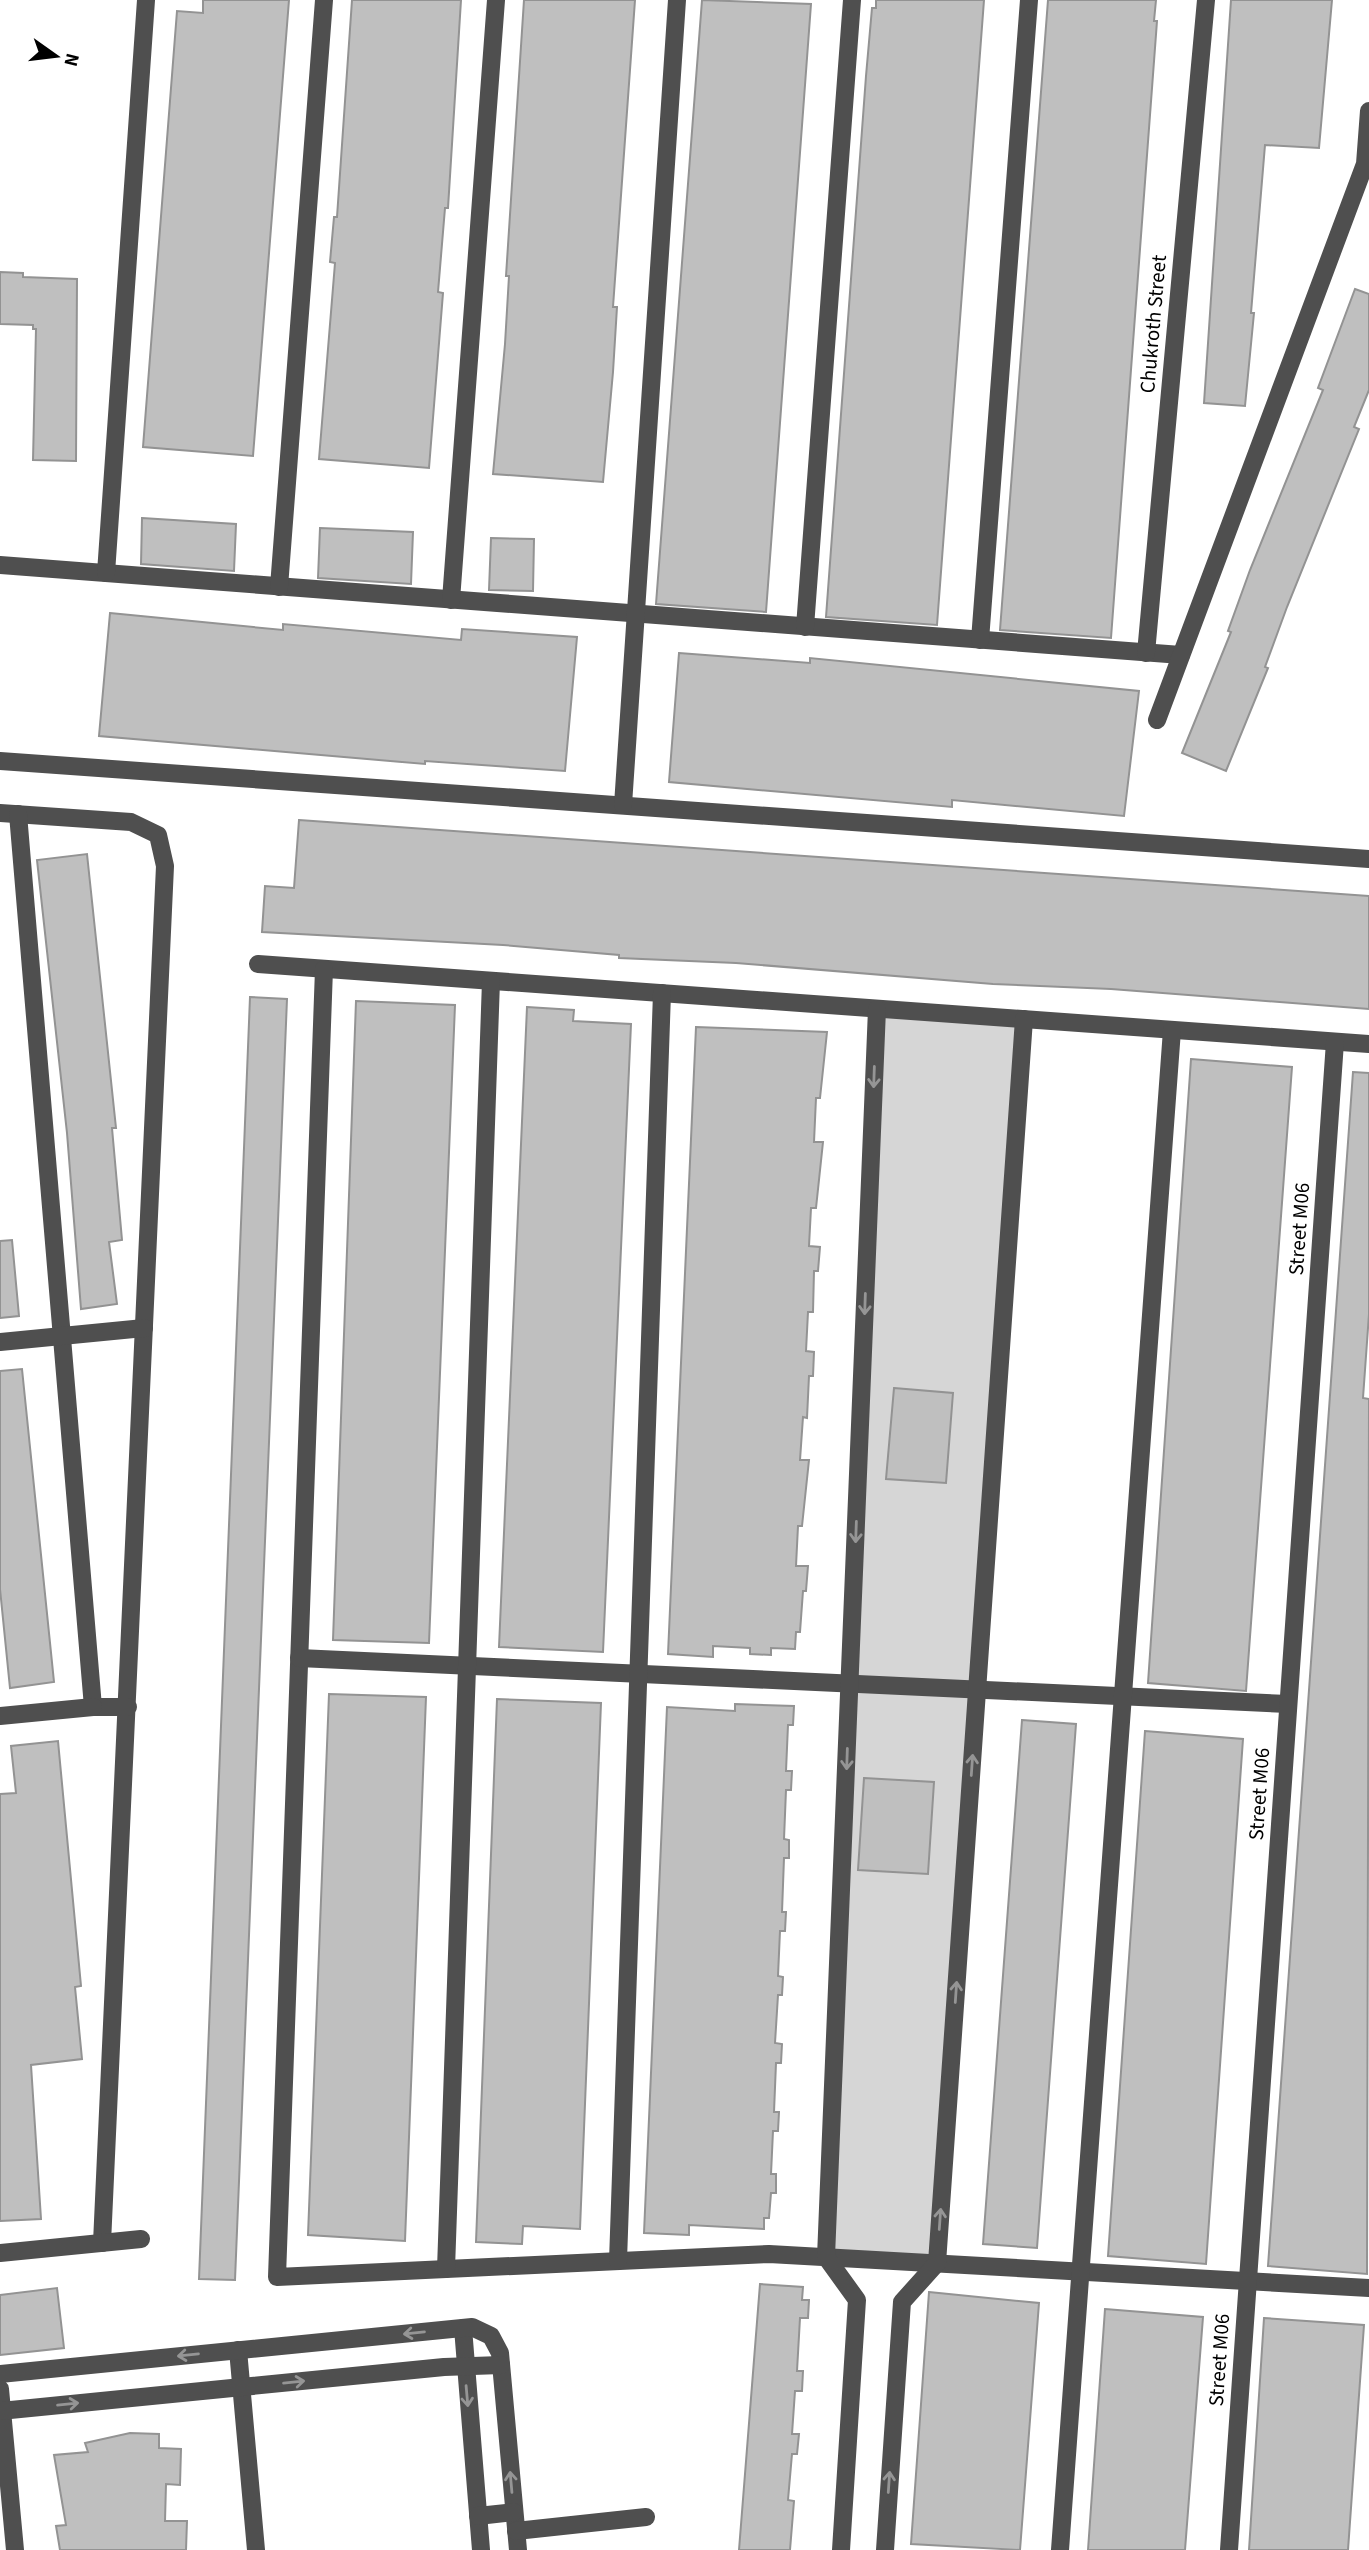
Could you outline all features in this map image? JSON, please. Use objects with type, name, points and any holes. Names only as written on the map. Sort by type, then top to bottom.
[{"type":"street","points":[[106,573],[146,0]]},
{"type":"street","points":[[279,587],[324,0]]},
{"type":"street","points":[[451,600],[496,0]]},
{"type":"street","points":[[623,805],[638,614],[677,0]]},
{"type":"street","points":[[805,627],[852,0]]},
{"type":"street","points":[[980,640],[1029,0]]},
{"type":"street","name":"Chukroth Street","points":[[1146,653],[1206,0]]},
{"type":"street","points":[[1157,720],[1365,164],[1369,111]]},
{"type":"street","points":[[0,565],[1181,655]]},
{"type":"street","points":[[0,761],[1369,859]]},
{"type":"street","points":[[93,1707],[9,813],[131,822],[158,835],[165,866],[102,2243]]},
{"type":"street","points":[[258,964],[1369,1044]]},
{"type":"street","points":[[324,969],[277,2277],[769,2254],[1369,2288]]},
{"type":"street","points":[[446,2269],[491,981]]},
{"type":"street","points":[[618,2261],[662,993]]},
{"type":"street","points":[[841,2550],[857,2300],[826,2257],[877,1009]]},
{"type":"street","points":[[885,2550],[902,2302],[937,2263],[1024,1019]]},
{"type":"street","points":[[1060,2550],[1172,1030]]},
{"type":"street","name":"Street M06","points":[[1229,2550],[1335,1042]]},
{"type":"street","points":[[0,1342],[144,1328]]},
{"type":"street","points":[[299,1658],[1288,1704]]},
{"type":"street","points":[[0,1716],[93,1707],[128,1707]]},
{"type":"street","points":[[0,2253],[141,2239]]},
{"type":"street","points":[[0,2374],[472,2327],[491,2336],[499,2353],[518,2550]]},
{"type":"street","points":[[463,2328],[481,2550]]},
{"type":"street","points":[[238,2350],[256,2550]]},
{"type":"street","points":[[1,2411],[500,2365]]},
{"type":"street","points":[[0,2389],[15,2550]]},
{"type":"street","points":[[478,2516],[514,2512]]},
{"type":"street","points":[[516,2531],[646,2516]]},
{"type":"shaded area","points":[[877,1009],[1024,1019],[937,2263],[826,2257]]},
{"type":"building","points":[[203,0],[289,0],[253,456],[143,447],[177,11],[203,13]]},
{"type":"building","points":[[352,0],[461,0],[448,208],[445,208],[438,292],[443,293],[429,468],[319,459],[335,263],[330,262],[334,217],[337,217]]},
{"type":"building","points":[[524,0],[635,0],[613,307],[617,307],[613,372],[603,482],[493,474],[505,344],[509,276],[506,276]]},
{"type":"building","points":[[702,0],[811,4],[766,612],[656,604]]},
{"type":"building","points":[[876,0],[984,0],[937,625],[826,617],[866,76],[872,8],[876,8]]},
{"type":"building","points":[[1048,0],[1156,0],[1154,21],[1157,21],[1111,638],[1000,630]]},
{"type":"building","points":[[1231,0],[1332,0],[1319,148],[1265,145],[1245,406],[1204,403]]},
{"type":"building","points":[[0,272],[23,273],[23,277],[77,279],[76,461],[33,460],[36,329],[33,329],[33,325],[0,324]]},
{"type":"building","points":[[1355,289],[1369,294],[1369,390],[1354,427],[1359,429],[1287,607],[1265,667],[1268,668],[1226,771],[1182,753],[1231,632],[1228,631],[1250,570],[1323,390],[1318,388]]},
{"type":"building","points":[[142,518],[236,524],[234,571],[141,564]]},
{"type":"building","points":[[320,528],[413,532],[411,584],[318,578]]},
{"type":"building","points":[[491,538],[534,539],[533,591],[489,590]]},
{"type":"building","points":[[110,613],[283,630],[283,624],[461,640],[462,629],[577,637],[565,771],[425,761],[425,764],[99,736]]},
{"type":"building","points":[[679,653],[810,663],[810,658],[1139,691],[1124,816],[952,800],[952,807],[669,782]]},
{"type":"building","points":[[299,820],[1369,896],[1369,1009],[1111,989],[993,984],[736,963],[619,958],[619,955],[503,945],[262,932],[265,886],[294,888]]},
{"type":"building","points":[[87,854],[116,1128],[112,1128],[122,1240],[109,1242],[117,1304],[81,1309],[67,1133],[37,860]]},
{"type":"building","points":[[250,997],[287,999],[235,2280],[199,2279]]},
{"type":"building","points":[[356,1001],[455,1005],[429,1643],[333,1640]]},
{"type":"building","points":[[527,1007],[574,1010],[573,1021],[631,1024],[603,1652],[499,1647]]},
{"type":"building","points":[[696,1027],[827,1032],[820,1098],[816,1098],[814,1142],[823,1142],[816,1208],[811,1208],[809,1246],[820,1247],[818,1271],[814,1271],[813,1312],[808,1312],[806,1351],[814,1352],[813,1376],[809,1376],[807,1418],[803,1417],[800,1460],[809,1460],[802,1526],[798,1526],[796,1566],[808,1566],[806,1591],[803,1591],[800,1632],[796,1632],[795,1649],[771,1648],[771,1655],[750,1654],[750,1648],[713,1646],[713,1657],[668,1654]]},
{"type":"building","points":[[1191,1059],[1292,1067],[1246,1691],[1148,1683]]},
{"type":"building","points":[[1353,1072],[1369,1073],[1369,1314],[1363,1398],[1369,1399],[1367,2274],[1268,2266]]},
{"type":"building","points":[[12,1240],[19,1316],[0,1318],[0,1241]]},
{"type":"building","points":[[22,1369],[54,1682],[10,1688],[0,1589],[0,1371]]},
{"type":"building","points":[[894,1388],[953,1393],[946,1483],[886,1479]]},
{"type":"building","points":[[329,1694],[426,1697],[405,2241],[308,2235]]},
{"type":"building","points":[[497,1699],[601,1703],[580,2229],[523,2226],[522,2244],[476,2242]]},
{"type":"building","points":[[735,1704],[794,1706],[793,1725],[788,1725],[786,1771],[792,1771],[791,1790],[786,1790],[784,1839],[789,1840],[789,1858],[784,1858],[782,1912],[786,1912],[785,1931],[780,1931],[778,1976],[783,1977],[782,1995],[778,1995],[775,2043],[782,2044],[781,2063],[776,2063],[774,2112],[779,2112],[778,2131],[773,2131],[771,2174],[776,2174],[776,2193],[771,2193],[769,2218],[764,2218],[764,2229],[689,2225],[689,2235],[644,2233],[667,1707],[735,1711]]},
{"type":"building","points":[[1022,1720],[1076,1724],[1037,2248],[983,2244]]},
{"type":"building","points":[[1145,1731],[1243,1739],[1206,2264],[1108,2256]]},
{"type":"building","points":[[58,1741],[81,1986],[75,1987],[82,2059],[31,2065],[41,2219],[0,2221],[0,1794],[16,1793],[11,1746]]},
{"type":"building","points":[[864,1778],[934,1782],[928,1874],[858,1870]]},
{"type":"building","points":[[760,2284],[803,2287],[802,2300],[809,2300],[808,2318],[800,2318],[797,2371],[803,2371],[802,2391],[795,2391],[792,2434],[799,2434],[797,2454],[792,2454],[788,2500],[794,2501],[790,2550],[739,2550]]},
{"type":"building","points":[[57,2288],[64,2348],[0,2355],[0,2295]]},
{"type":"building","points":[[929,2292],[1039,2303],[1020,2550],[911,2544]]},
{"type":"building","points":[[1105,2309],[1203,2317],[1185,2550],[1088,2550]]},
{"type":"building","points":[[1264,2318],[1364,2325],[1348,2550],[1249,2550]]},
{"type":"building","points":[[130,2433],[159,2434],[159,2448],[181,2449],[180,2485],[166,2484],[165,2521],[187,2521],[186,2550],[60,2550],[56,2526],[66,2525],[54,2455],[88,2452],[85,2443]]}]
